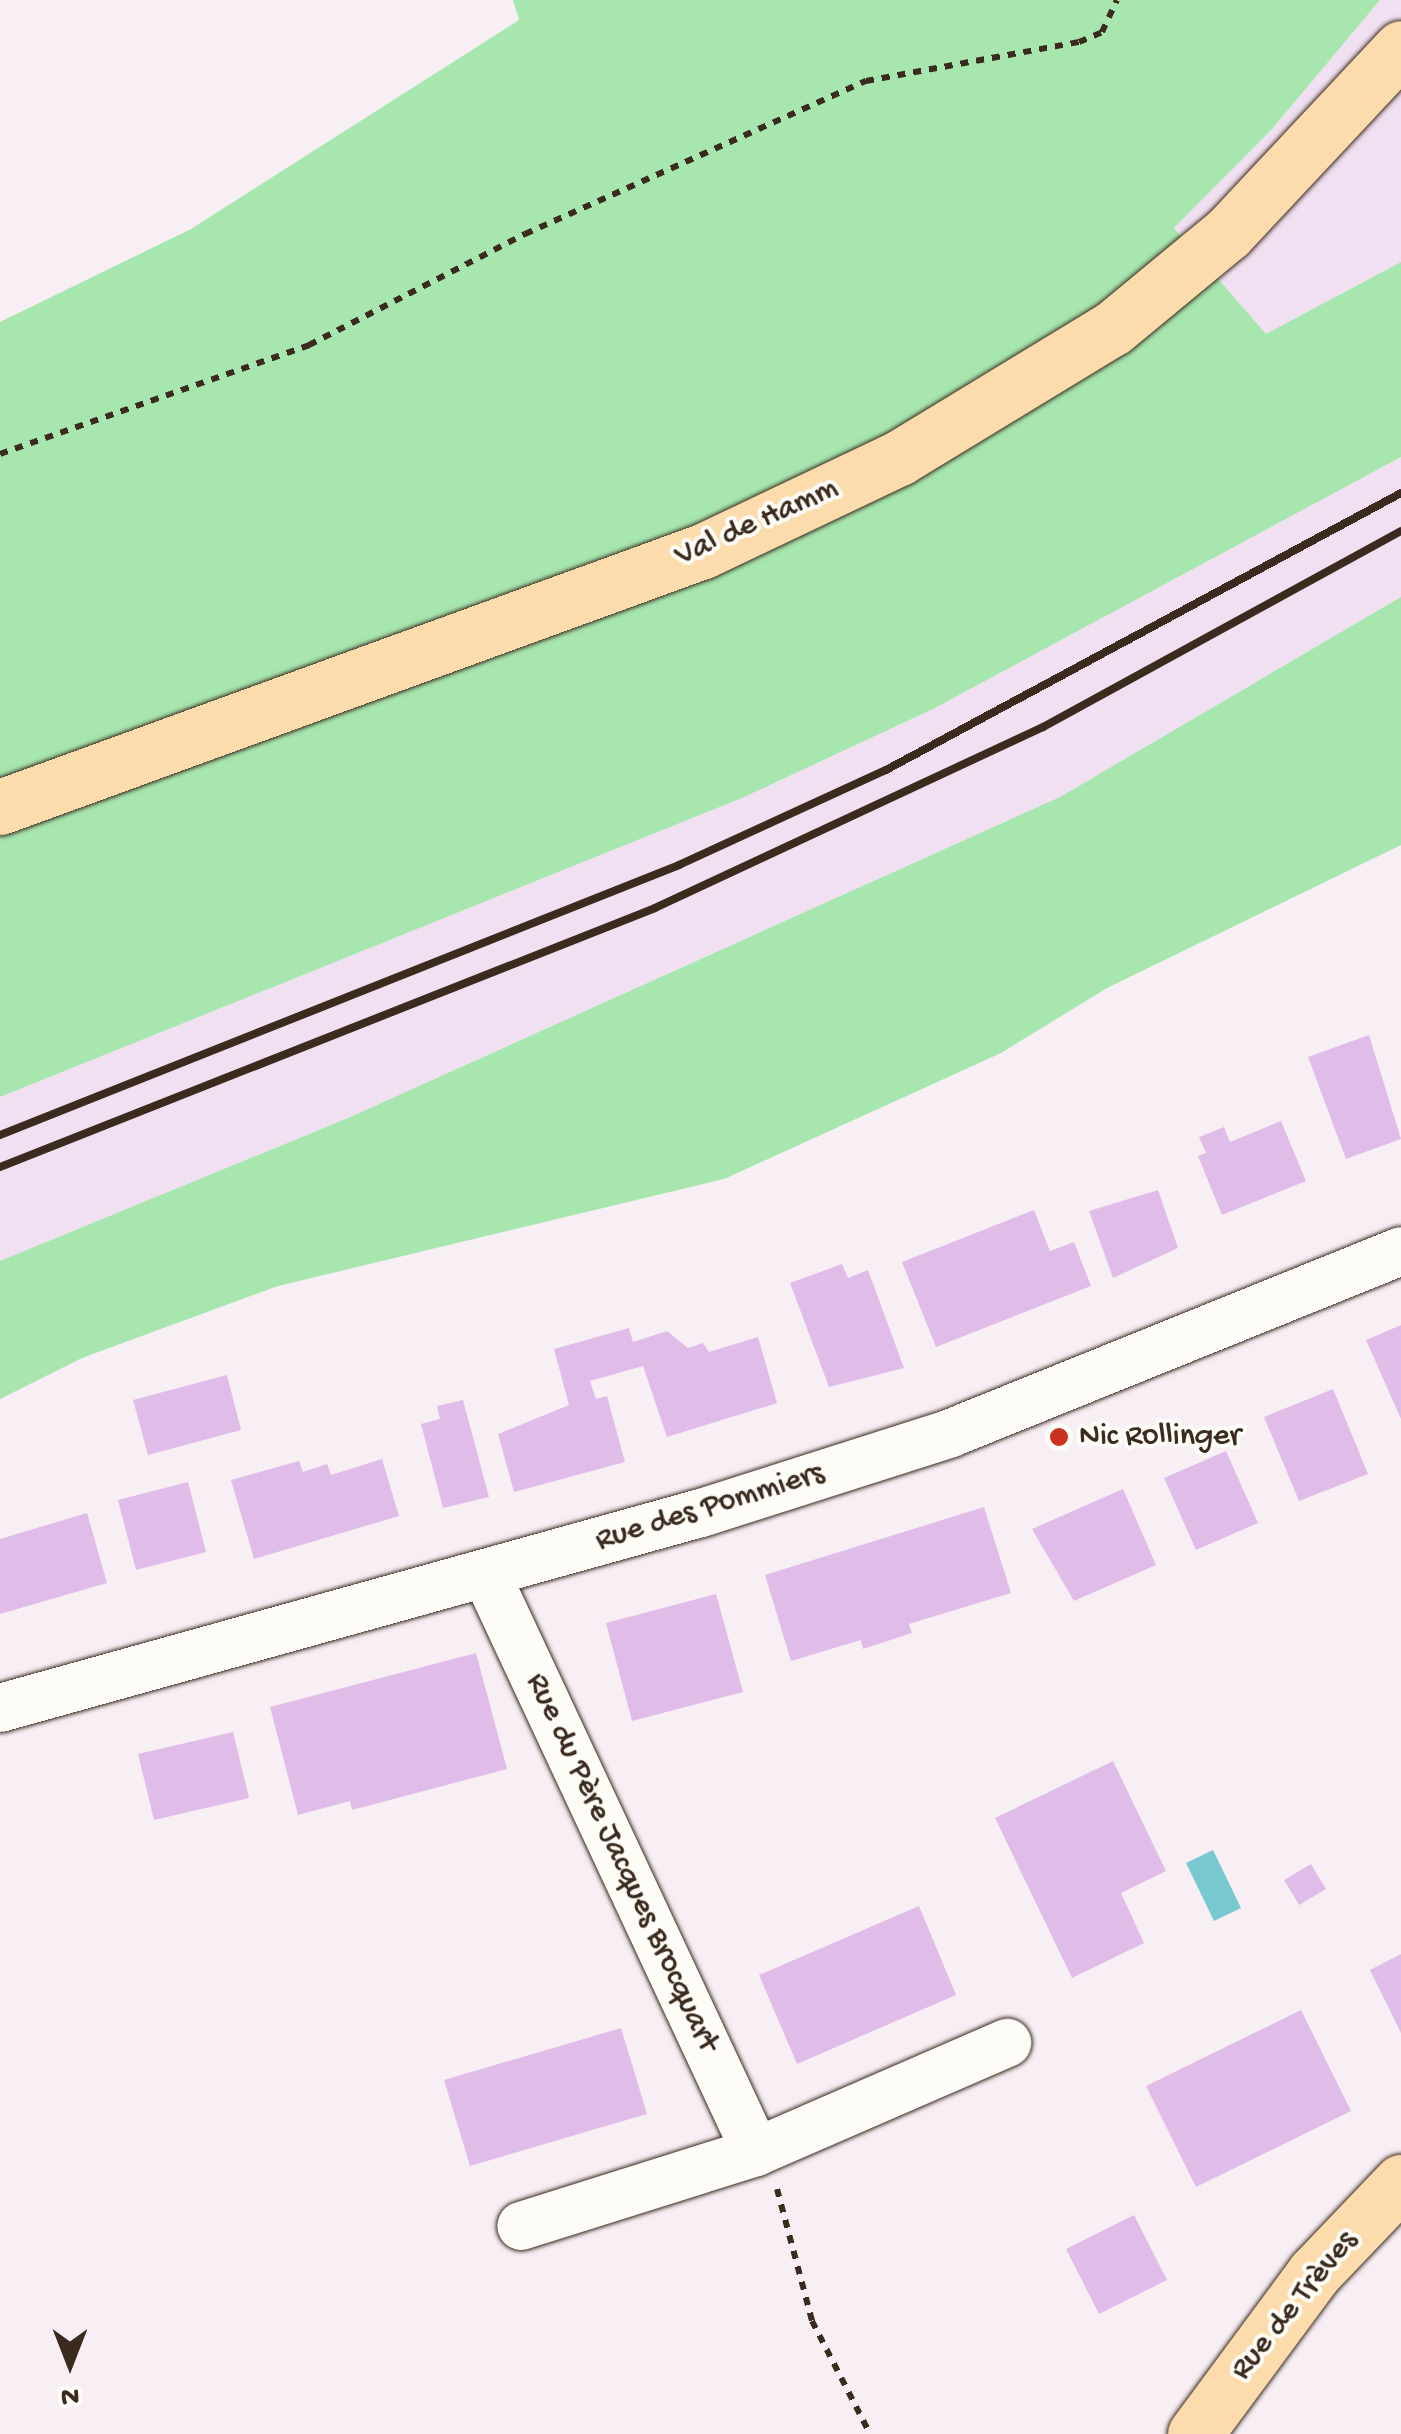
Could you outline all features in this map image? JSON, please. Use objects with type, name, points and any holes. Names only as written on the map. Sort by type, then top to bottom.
[{"type":"main road","name":"Val de Hamm","points":[[0,807],[703,550],[899,458],[1128,316],[1266,196],[1401,48]]},
{"type":"main road","name":"Rue de Trèves","points":[[1195,2434],[1314,2273],[1401,2182]]},
{"type":"street","name":"Rue des Pommiers","points":[[0,1708],[486,1574],[951,1434],[1401,1252]]},
{"type":"street","name":"Rue du Père Jacques Brocquart","points":[[486,1574],[756,2152]]},
{"type":"street","points":[[521,2226],[756,2152],[1006,2043]]},
{"type":"path","points":[[0,454],[309,345],[525,234],[866,81],[1079,42],[1102,32],[1117,0]]},
{"type":"path","points":[[756,2152],[778,2191],[812,2321],[870,2434]]},
{"type":"shaded area","points":[[1380,0],[1401,0],[1401,262],[1266,334],[1174,227],[1273,128]]},
{"type":"shaded area","points":[[1401,457],[1401,597],[1060,797],[348,1118],[0,1261],[0,1097],[742,798],[933,709]]},
{"type":"green space","points":[[513,0],[1380,0],[1273,128],[1174,228],[1266,334],[1401,262],[1401,457],[933,709],[742,798],[0,1097],[0,322],[191,229],[519,20]]},
{"type":"green space","points":[[1401,597],[1401,845],[1107,988],[1001,1053],[724,1179],[278,1286],[82,1358],[0,1399],[0,1261],[348,1118],[1060,797]]},
{"type":"water","points":[[1213,1850],[1241,1908],[1214,1921],[1186,1863]]},
{"type":"building","points":[[1369,1035],[1401,1139],[1346,1159],[1308,1057]]},
{"type":"building","points":[[1281,1121],[1306,1181],[1222,1215],[1198,1156],[1206,1153],[1199,1137],[1224,1127],[1230,1142]]},
{"type":"building","points":[[1158,1190],[1178,1248],[1113,1278],[1089,1211]]},
{"type":"building","points":[[1034,1210],[1050,1251],[1074,1242],[1091,1286],[936,1347],[902,1262]]},
{"type":"building","points":[[842,1264],[848,1278],[868,1270],[904,1368],[829,1387],[790,1283]]},
{"type":"building","points":[[1401,1325],[1401,1419],[1366,1340]]},
{"type":"building","points":[[629,1328],[633,1342],[667,1331],[688,1348],[703,1343],[709,1352],[758,1337],[777,1403],[667,1437],[643,1366],[590,1381],[596,1399],[607,1396],[625,1462],[514,1492],[498,1434],[569,1405],[554,1349]]},
{"type":"building","points":[[227,1375],[241,1430],[148,1455],[133,1400]]},
{"type":"building","points":[[1333,1389],[1368,1474],[1299,1501],[1264,1417]]},
{"type":"building","points":[[463,1400],[489,1497],[443,1508],[421,1424],[440,1419],[437,1406]]},
{"type":"building","points":[[1226,1451],[1258,1523],[1196,1550],[1164,1478]]},
{"type":"building","points":[[382,1459],[399,1516],[254,1559],[231,1480],[299,1461],[303,1472],[327,1464],[331,1475]]},
{"type":"building","points":[[188,1482],[206,1552],[136,1570],[118,1500]]},
{"type":"building","points":[[1123,1489],[1156,1565],[1074,1601],[1032,1529]]},
{"type":"building","points":[[984,1507],[1011,1593],[909,1624],[912,1633],[863,1649],[861,1640],[791,1661],[765,1575]]},
{"type":"building","points":[[87,1513],[107,1583],[0,1614],[0,1539]]},
{"type":"building","points":[[716,1594],[743,1692],[632,1721],[606,1623]]},
{"type":"building","points":[[476,1653],[507,1769],[352,1810],[350,1801],[298,1815],[270,1707]]},
{"type":"building","points":[[233,1732],[249,1798],[154,1820],[138,1754]]},
{"type":"building","points":[[1113,1761],[1166,1871],[1121,1893],[1144,1943],[1072,1978],[995,1818]]},
{"type":"building","points":[[1311,1864],[1326,1889],[1299,1905],[1284,1880]]},
{"type":"building","points":[[919,1906],[956,1995],[797,2064],[759,1975]]},
{"type":"building","points":[[1401,1954],[1401,2033],[1370,1970]]},
{"type":"building","points":[[1301,2010],[1351,2111],[1196,2187],[1146,2086]]},
{"type":"building","points":[[621,2028],[647,2114],[470,2166],[444,2080]]},
{"type":"building","points":[[1134,2215],[1167,2280],[1099,2314],[1066,2249]]},
{"type":"railway","points":[[0,1135],[679,865],[886,770],[1401,493]]},
{"type":"railway","points":[[0,1167],[655,908],[1043,727],[1401,531]]},
{"type":"place","name":"Nic Rollinger","points":[[1059,1437]]}]
